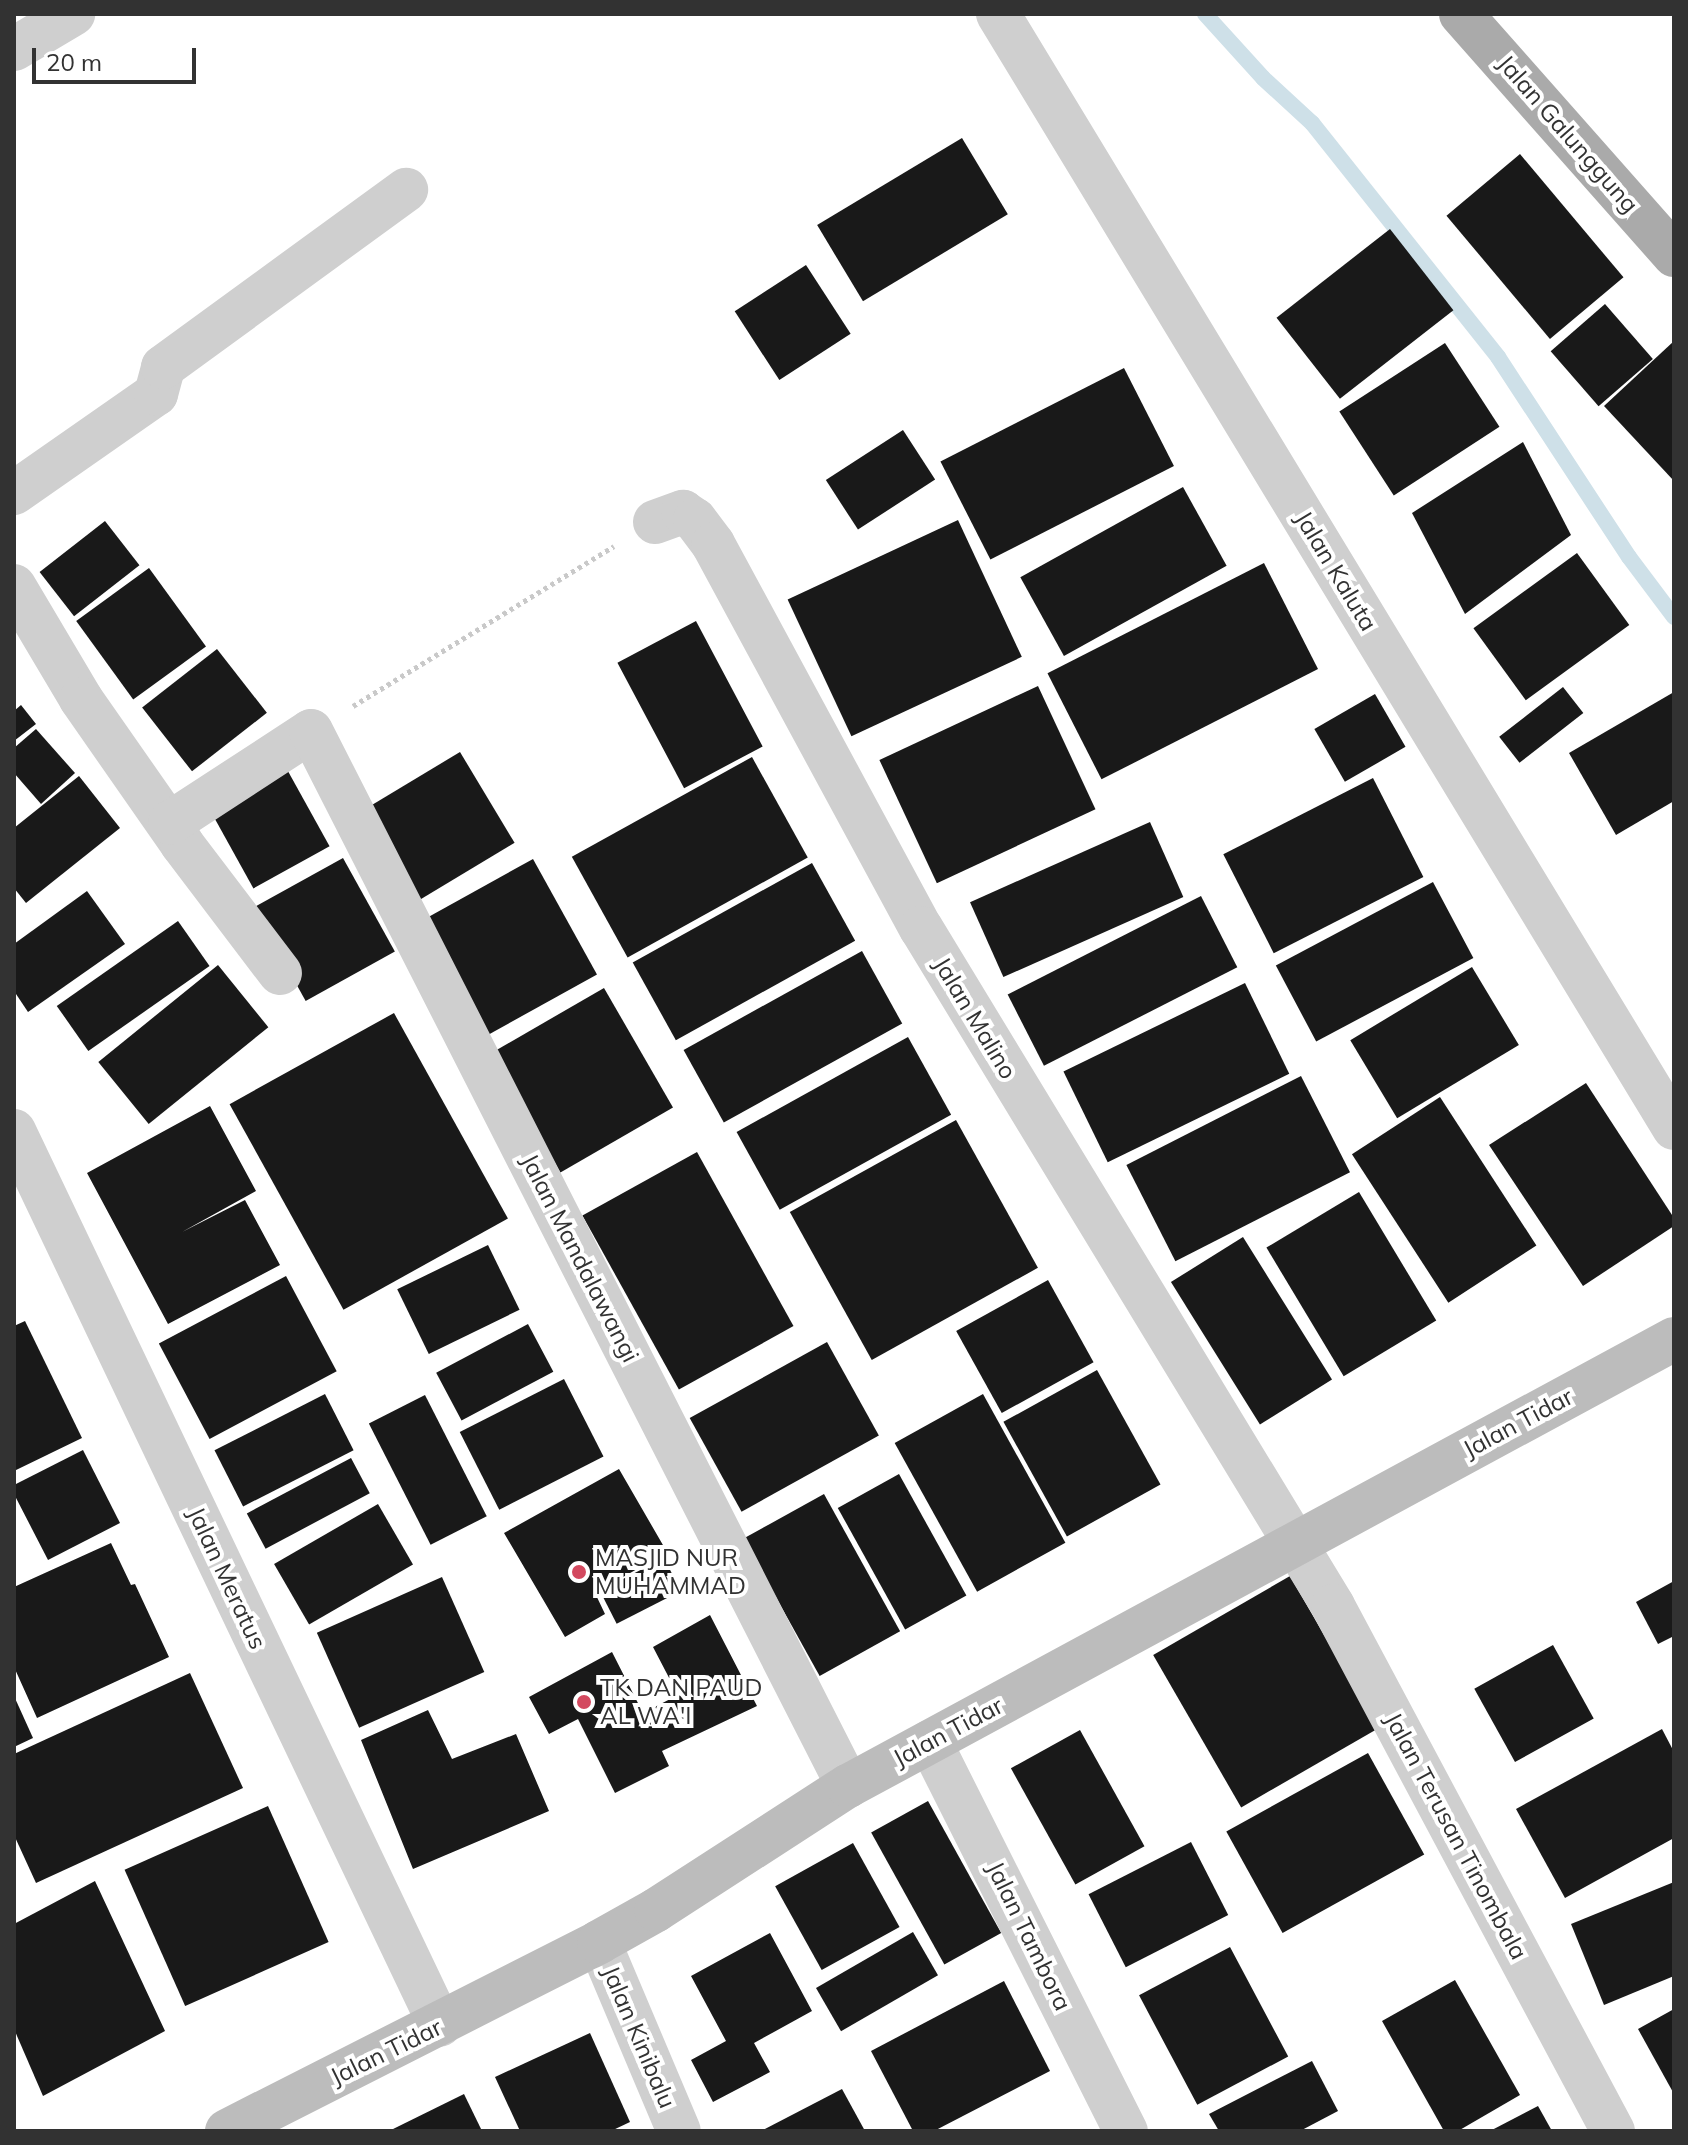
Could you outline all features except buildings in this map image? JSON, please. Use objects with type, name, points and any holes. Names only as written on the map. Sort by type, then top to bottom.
[{"type":"main road","name":"Jalan Galunggung","points":[[1461,14],[1674,255]]},
{"type":"main road","name":"Jalan Tidar","points":[[227,2131],[599,1942],[656,1910],[848,1786],[1674,1339]]},
{"type":"street","points":[[14,49],[73,14]]},
{"type":"street","name":"Jalan Kaluta","points":[[998,14],[1674,1128]]},
{"type":"street","points":[[14,493],[156,394],[163,367],[406,190]]},
{"type":"street","name":"Jalan Malino","points":[[655,522],[683,512],[695,520],[713,544],[921,928],[1295,1543]]},
{"type":"street","points":[[14,586],[81,699],[280,973]]},
{"type":"street","points":[[170,823],[311,731]]},
{"type":"street","name":"Jalan Mandalawangi","points":[[311,731],[848,1786]]},
{"type":"street","name":"Jalan Meratus","points":[[14,1131],[440,2025]]},
{"type":"street","name":"Jalan Terusan Tinombala","points":[[1295,1543],[1333,1606],[1613,2131]]},
{"type":"street","name":"Jalan Tambora","points":[[930,1742],[1126,2131]]},
{"type":"street","name":"Jalan Kinibalu","points":[[599,1942],[679,2131]]},
{"type":"path","points":[[311,731],[655,522]]},
{"type":"waterway","points":[[1205,14],[1263,78],[1312,123],[1498,357],[1629,557],[1674,617]]},
{"type":"place","name":"MASJID NUR MUHAMMAD","points":[[579,1572]]},
{"type":"place","name":"TK DAN PAUD AL WA'I","points":[[584,1702]]}]
